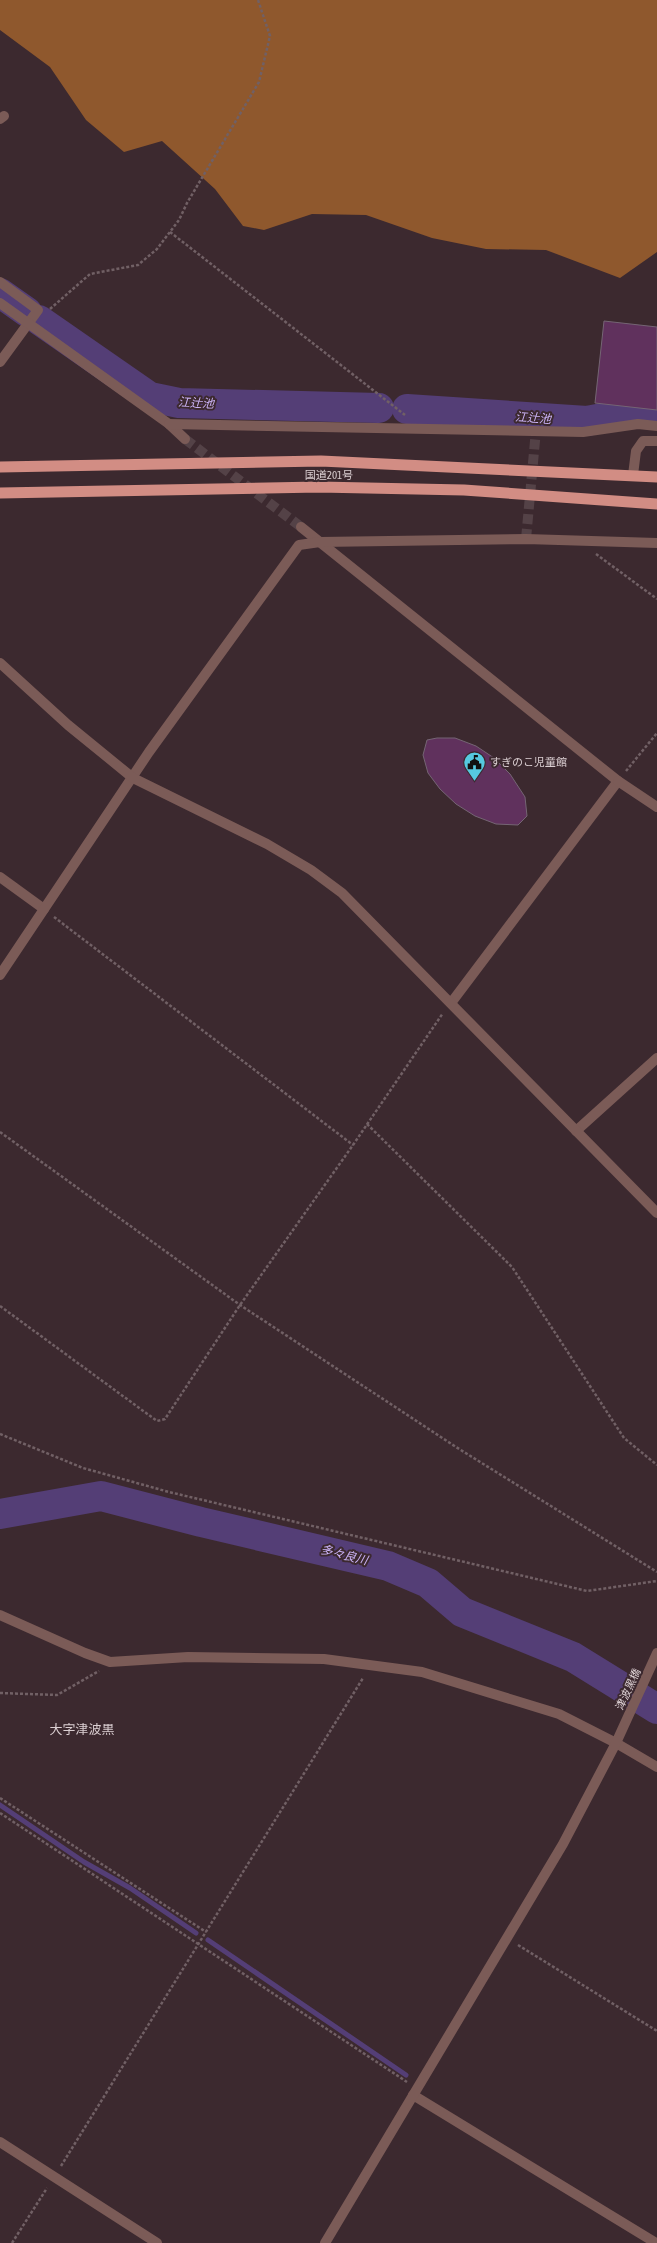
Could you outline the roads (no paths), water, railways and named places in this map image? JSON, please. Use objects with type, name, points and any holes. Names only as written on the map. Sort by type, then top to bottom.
[{"type":"highway","name":"国道201号","points":[[0,467],[321,462],[657,477]]},
{"type":"highway","name":"国道201号","points":[[0,493],[334,488],[464,490],[657,504]]},
{"type":"street","points":[[0,282],[38,310],[0,362]]},
{"type":"street","points":[[0,303],[29,322],[169,424],[185,439]]},
{"type":"street","points":[[169,424],[583,432],[638,424],[657,426]]},
{"type":"street","points":[[633,475],[636,451],[643,441],[657,441]]},
{"type":"street","points":[[301,527],[618,781],[657,807]]},
{"type":"street","points":[[0,975],[149,752],[299,545],[320,542],[526,539],[657,543]]},
{"type":"street","points":[[0,663],[68,725],[133,778],[267,844],[310,870],[342,893],[657,1213]]},
{"type":"street","points":[[451,1003],[618,781]]},
{"type":"street","points":[[0,877],[44,909]]},
{"type":"street","points":[[576,1131],[657,1058]]},
{"type":"street","points":[[0,1615],[85,1653],[110,1662],[188,1657],[302,1658],[324,1659],[422,1672],[559,1714],[618,1738],[657,1767]]},
{"type":"street","name":"津波黒橋","points":[[325,2243],[563,1844],[618,1738],[657,1653]]},
{"type":"street","points":[[415,2092],[656,2241]]},
{"type":"street","points":[[0,2142],[157,2243]]},
{"type":"waterway","name":"江辻池","points":[[0,293],[27,312]]},
{"type":"waterway","name":"江辻池","points":[[39,320],[150,397],[179,403],[379,408]]},
{"type":"waterway","name":"江辻池","points":[[407,409],[587,421],[638,411],[657,414]]},
{"type":"waterway","name":"多々良川","points":[[0,1514],[101,1496],[201,1522],[388,1566],[428,1583],[462,1612],[573,1657],[657,1709]]},
{"type":"waterway","points":[[0,1805],[84,1862],[130,1888],[196,1933]]},
{"type":"waterway","points":[[208,1940],[406,2075]]},
{"type":"tunnel","points":[[526,539],[536,430]]},
{"type":"tunnel","points":[[185,439],[301,527]]},
{"type":"place","name":"すぎのこ児童館","points":[[475,782]]},
{"type":"district","name":"大字津波黒","points":[[82,1729]]}]
